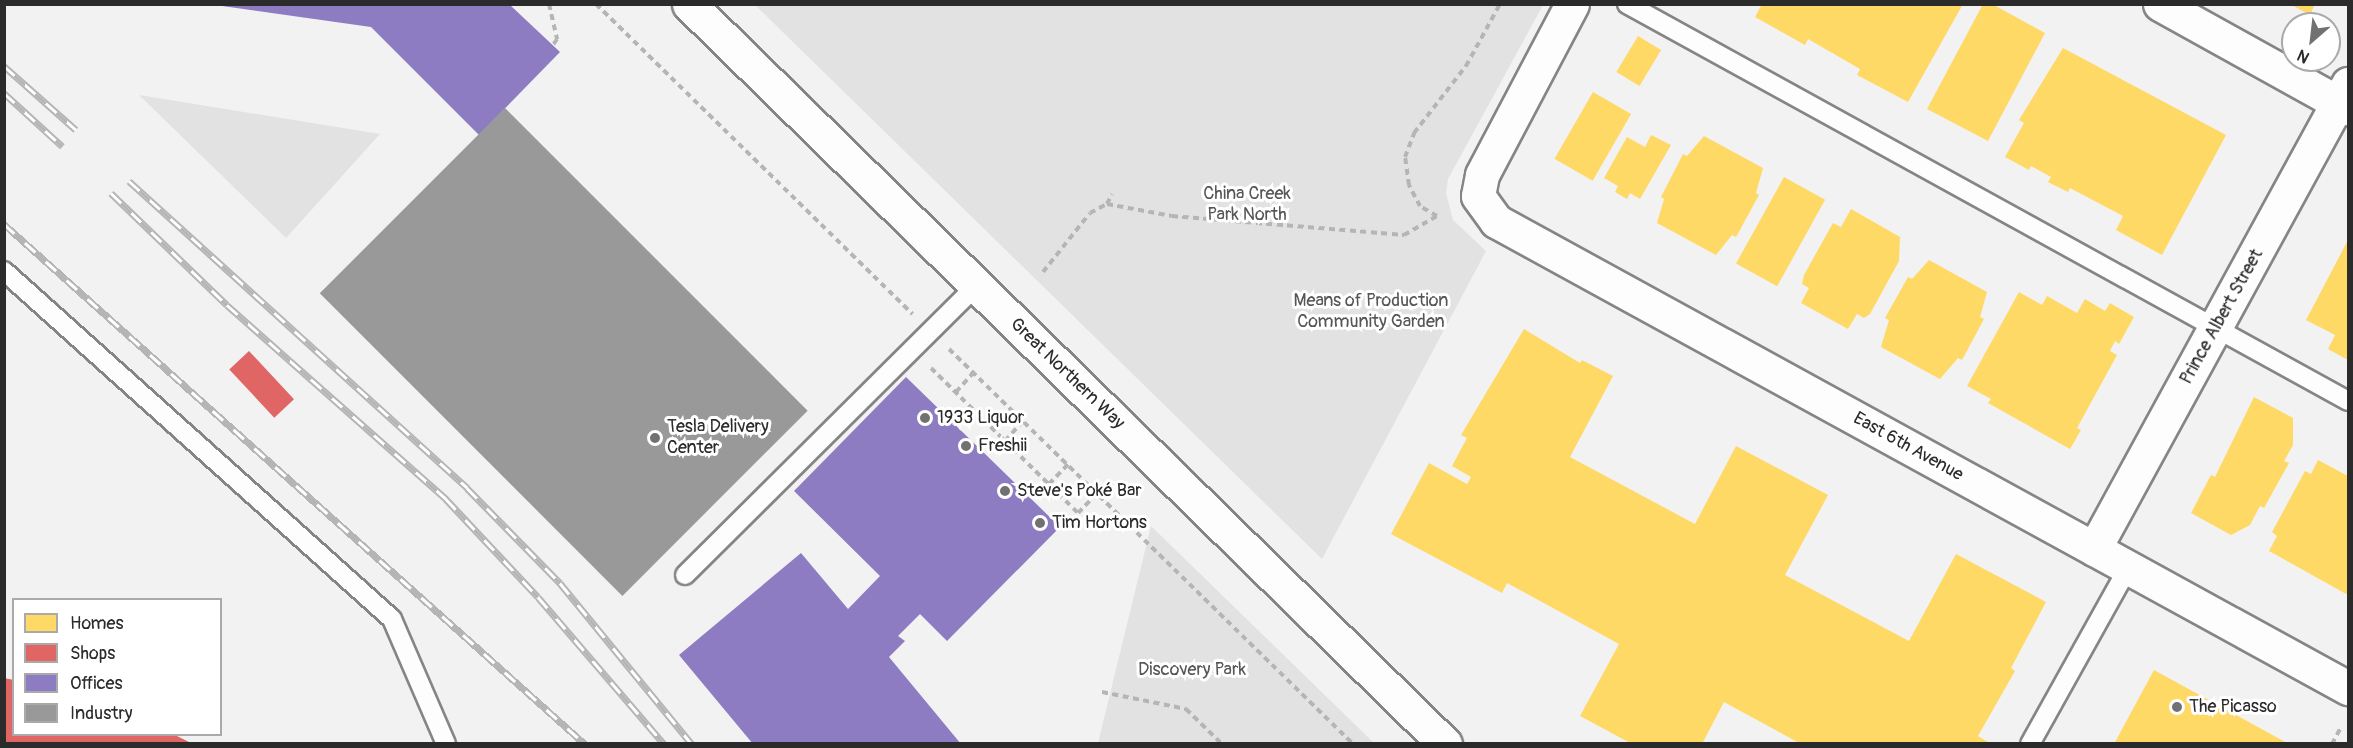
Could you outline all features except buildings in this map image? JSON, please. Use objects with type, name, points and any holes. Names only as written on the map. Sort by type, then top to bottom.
[{"type":"street","name":"Great Northern Way","points":[[689,4],[1445,744]]},
{"type":"street","name":"East 6th Avenue","points":[[1572,4],[1486,162],[1478,196],[1486,212],[1504,228],[2349,688]]},
{"type":"street","points":[[2160,4],[2345,98]]},
{"type":"street","name":"Prince Albert Street","points":[[2094,549],[2345,98]]},
{"type":"lane","points":[[1627,4],[2349,400]]},
{"type":"lane","points":[[4,271],[392,619],[446,744]]},
{"type":"lane","points":[[685,575],[976,286]]},
{"type":"lane","points":[[2030,744],[2128,568]]},
{"type":"path","points":[[549,4],[557,39],[553,45]]},
{"type":"path","points":[[596,4],[910,312]]},
{"type":"path","points":[[1107,204],[1172,216],[1404,235],[1437,216],[1420,206],[1409,185],[1405,157],[1414,133],[1466,66],[1500,4]]},
{"type":"path","points":[[1043,272],[1090,213],[1107,204],[1112,194]]},
{"type":"path","points":[[912,349],[1078,513],[1097,494]]},
{"type":"path","points":[[954,354],[1353,744]]},
{"type":"path","points":[[956,392],[973,373]]},
{"type":"path","points":[[1005,441],[1023,421]]},
{"type":"path","points":[[1049,484],[1068,464]]},
{"type":"path","points":[[1102,693],[1186,709],[1222,744]]},
{"type":"path","points":[[2332,744],[2340,729]]},
{"type":"green space","name":"China Creek Park North","points":[[755,5],[1543,5],[1448,179],[1446,193],[1453,220],[1486,251],[1322,559]]},
{"type":"green space","points":[[139,95],[380,134],[286,238]]},
{"type":"green space","name":"Discovery Park","points":[[1151,526],[1374,743],[1098,743]]},
{"type":"railway","points":[[4,66],[76,130]]},
{"type":"railway","points":[[4,93],[62,146]]},
{"type":"railway","points":[[129,181],[467,488],[560,583],[692,744]]},
{"type":"railway","points":[[111,193],[227,305],[446,499],[538,597],[664,744]]},
{"type":"railway","points":[[4,224],[585,744]]},
{"type":"place","name":"1933 Liquor","points":[[925,418]]},
{"type":"place","name":"Tesla Delivery Center","points":[[655,438]]},
{"type":"place","name":"Freshii","points":[[966,446]]},
{"type":"place","name":"Steve's Poké Bar","points":[[1005,491]]},
{"type":"place","name":"Tim Hortons","points":[[1040,523]]},
{"type":"place","name":"The Picasso","points":[[2177,707]]},
{"type":"park label","name":"Means of Production Community Garden","points":[[1371,312]]}]
